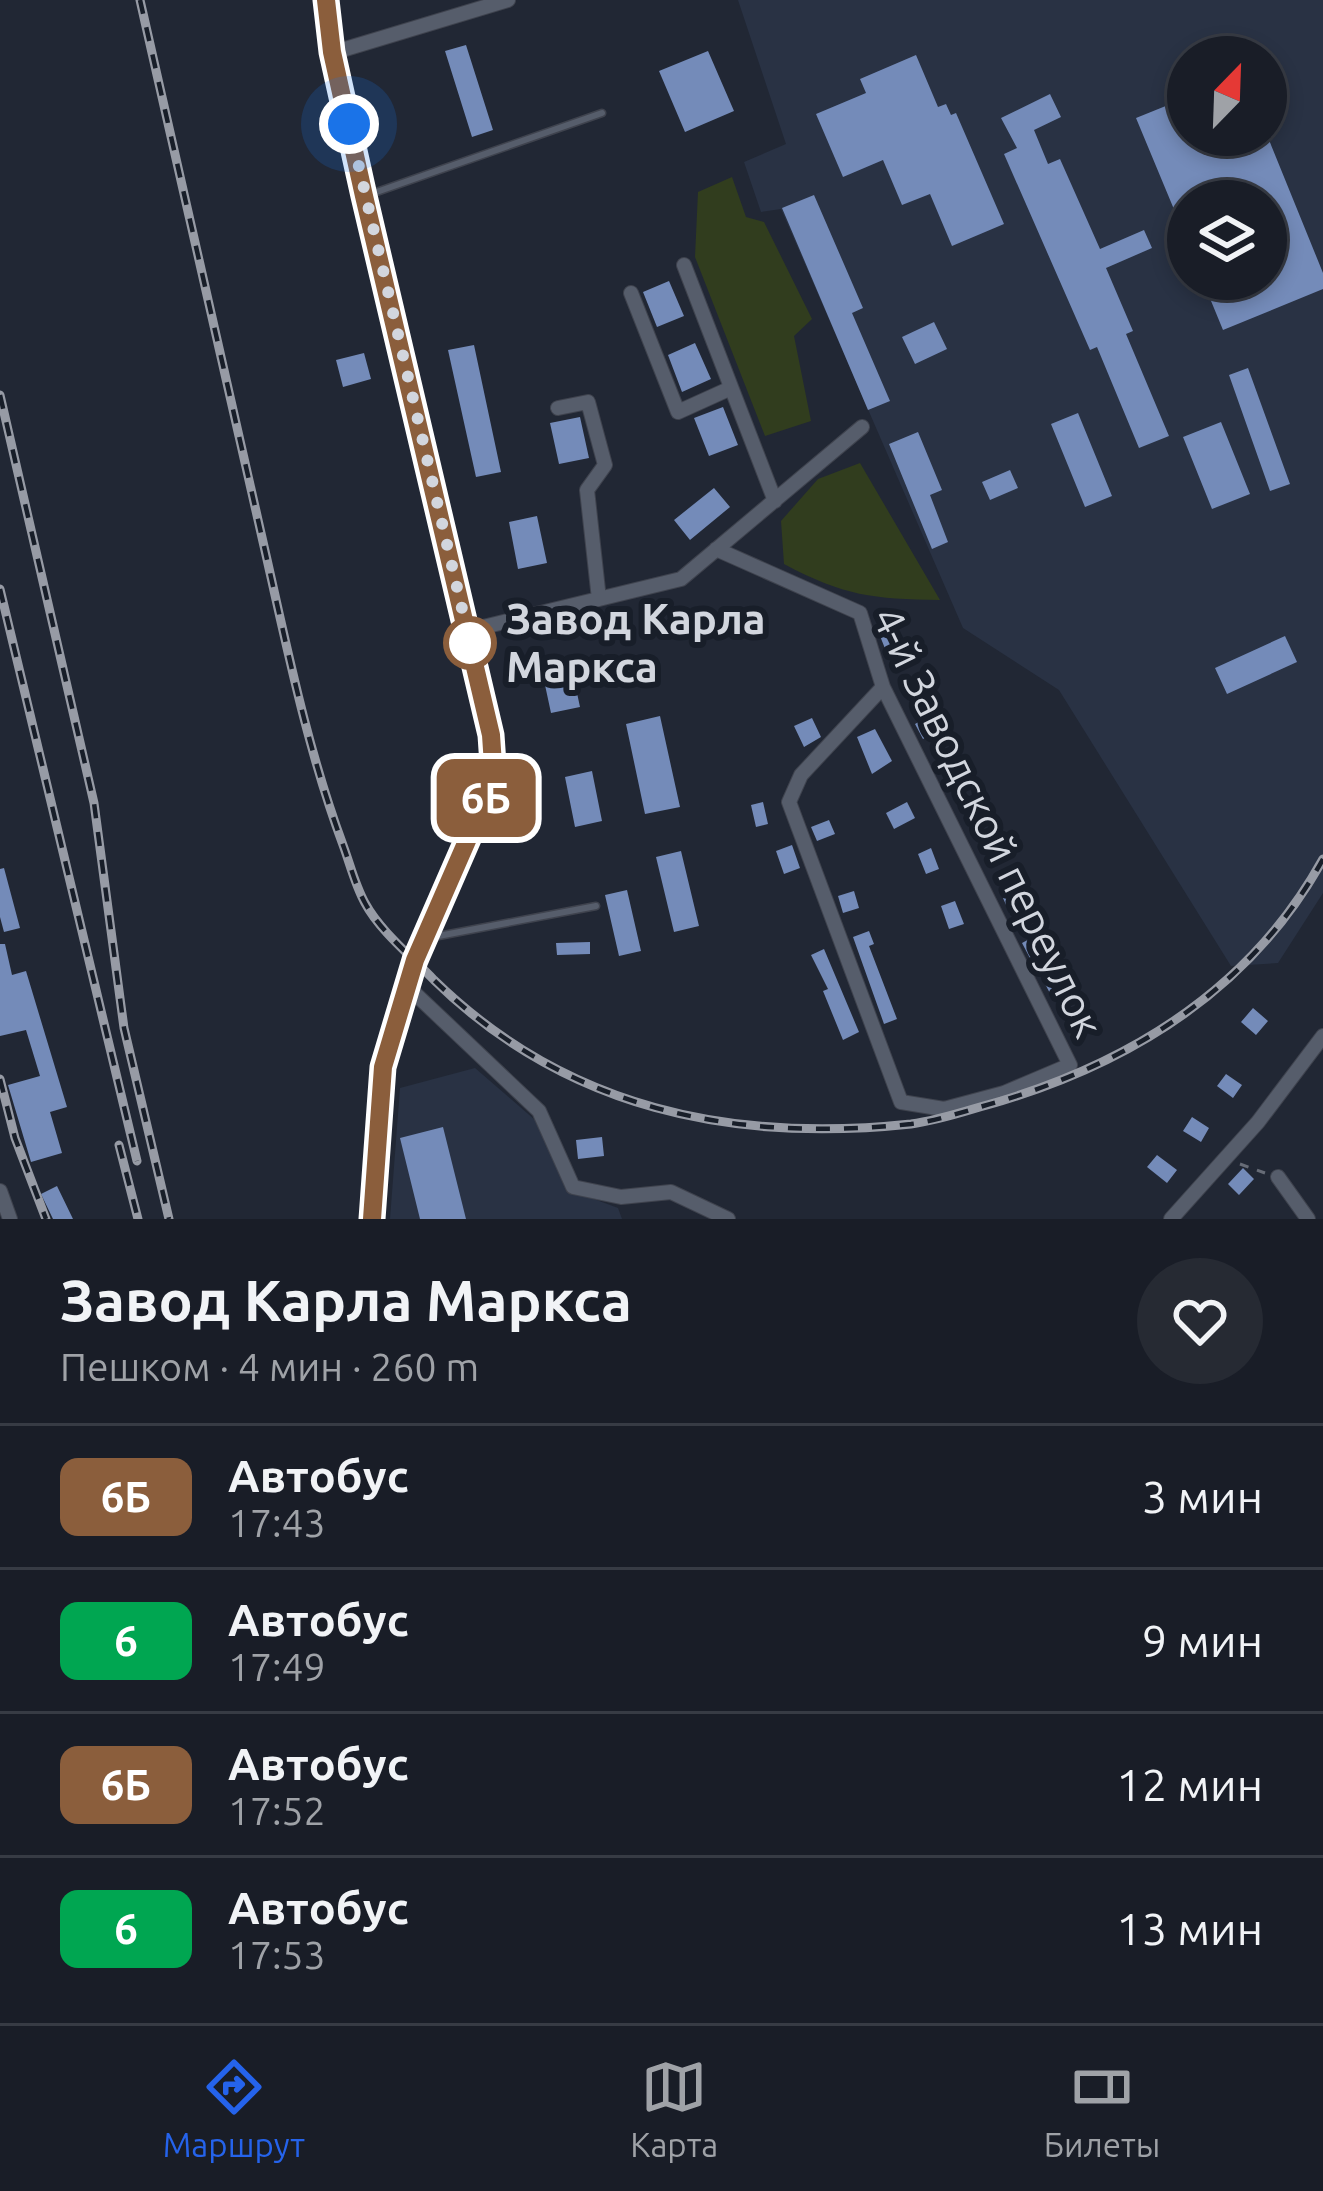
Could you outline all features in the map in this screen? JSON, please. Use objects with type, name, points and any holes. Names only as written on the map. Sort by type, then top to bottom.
[{"type":"street","points":[[326,0],[332,52],[364,196],[491,735],[494,779],[424,938],[383,1067],[372,1219]]},
{"type":"street","points":[[332,52],[508,0]]},
{"type":"street","points":[[684,265],[775,500]]},
{"type":"street","points":[[631,293],[678,412],[731,388]]},
{"type":"street","points":[[558,408],[588,402],[605,465],[586,490],[599,599]]},
{"type":"street","points":[[467,631],[681,579],[862,427]]},
{"type":"street","name":"4-й Заводской переулок","points":[[716,549],[860,613],[884,687],[1070,1065],[1004,1093],[944,1109],[901,1102],[789,802],[801,775],[884,687]]},
{"type":"street","points":[[407,986],[539,1111],[573,1187],[621,1197],[671,1192],[728,1219]]},
{"type":"street","points":[[1171,1219],[1277,1099],[1323,1036]]},
{"type":"street","points":[[1278,1177],[1308,1219]]},
{"type":"street","points":[[0,1191],[10,1219]]},
{"type":"lane","points":[[364,196],[602,113]]},
{"type":"lane","points":[[424,938],[596,906]]},
{"type":"path","points":[[1225,1159],[1278,1177]]},
{"type":"shaded area","points":[[738,0],[1323,0],[1323,893],[1278,963],[1231,966],[1059,690],[963,628],[781,209],[761,212],[744,162],[786,144]]},
{"type":"shaded area","points":[[475,1068],[535,1120],[567,1189],[618,1208],[622,1219],[390,1219],[400,1088]]},
{"type":"green space","points":[[732,177],[746,217],[764,222],[812,319],[794,336],[811,421],[765,436],[695,257],[698,192]]},
{"type":"green space","points":[[860,463],[940,600],[859,594],[784,564],[781,521],[818,479]]},
{"type":"building","points":[[466,45],[493,130],[472,137],[445,51]]},
{"type":"building","points":[[708,51],[734,111],[685,132],[659,71]]},
{"type":"building","points":[[916,55],[938,107],[946,104],[951,115],[956,113],[1004,224],[952,246],[930,194],[902,205],[883,160],[843,177],[816,114],[866,93],[860,79]]},
{"type":"building","points":[[1050,94],[1061,117],[1034,130],[1048,164],[1060,159],[1100,249],[1144,230],[1152,248],[1106,268],[1133,331],[1126,334],[1169,436],[1139,448],[1097,347],[1090,350],[1004,154],[1017,148],[1001,118]]},
{"type":"building","points":[[1167,105],[1167,156],[1276,156],[1285,180],[1167,180],[1167,193],[1136,118]]},
{"type":"building","points":[[1287,184],[1323,273],[1323,289],[1223,330],[1211,300],[1287,300]]},
{"type":"building","points":[[814,195],[863,308],[852,313],[890,401],[868,410],[782,208]]},
{"type":"building","points":[[669,281],[684,316],[657,327],[643,292]]},
{"type":"building","points":[[934,322],[947,349],[915,364],[902,337]]},
{"type":"building","points":[[695,343],[711,379],[682,392],[668,355]]},
{"type":"building","points":[[474,345],[501,472],[476,477],[448,350]]},
{"type":"building","points":[[364,353],[371,379],[343,387],[336,360]]},
{"type":"building","points":[[1248,368],[1290,484],[1270,491],[1229,375]]},
{"type":"building","points":[[723,407],[738,445],[709,456],[694,418]]},
{"type":"building","points":[[1078,413],[1112,496],[1085,507],[1051,424]]},
{"type":"building","points":[[580,417],[589,458],[559,464],[550,423]]},
{"type":"building","points":[[1221,422],[1250,494],[1212,509],[1183,437]]},
{"type":"building","points":[[918,432],[942,490],[930,495],[948,542],[932,549],[889,444]]},
{"type":"building","points":[[1010,470],[1018,488],[990,500],[982,482]]},
{"type":"building","points":[[714,488],[730,507],[690,540],[674,520]]},
{"type":"building","points":[[537,516],[547,563],[518,569],[509,522]]},
{"type":"building","points":[[892,626],[900,646],[886,651],[878,631]]},
{"type":"building","points":[[1285,636],[1297,662],[1227,694],[1215,668]]},
{"type":"building","points":[[571,665],[580,707],[551,713],[542,671]]},
{"type":"building","points":[[935,713],[943,727],[923,739],[915,724]]},
{"type":"building","points":[[660,716],[680,807],[645,814],[626,724]]},
{"type":"building","points":[[812,718],[821,737],[804,747],[794,726]]},
{"type":"building","points":[[875,729],[892,761],[872,774],[857,737]]},
{"type":"building","points":[[592,771],[602,821],[575,827],[565,777]]},
{"type":"building","points":[[763,802],[768,824],[756,827],[751,805]]},
{"type":"building","points":[[907,802],[915,818],[894,829],[886,813]]},
{"type":"building","points":[[829,820],[835,834],[817,841],[811,827]]},
{"type":"building","points":[[792,845],[800,868],[784,874],[776,851]]},
{"type":"building","points":[[931,848],[939,869],[926,874],[918,854]]},
{"type":"building","points":[[681,851],[699,926],[674,932],[656,857]]},
{"type":"building","points":[[4,868],[20,928],[4,932],[0,869]]},
{"type":"building","points":[[627,890],[641,951],[619,956],[605,895]]},
{"type":"building","points":[[1021,890],[1028,906],[1010,914],[1003,898]]},
{"type":"building","points":[[854,891],[859,908],[843,913],[838,896]]},
{"type":"building","points":[[955,901],[964,924],[949,929],[941,906]]},
{"type":"building","points":[[869,931],[874,944],[869,946],[897,1019],[884,1024],[853,937]]},
{"type":"building","points":[[1035,936],[1046,953],[1032,962],[1022,943]]},
{"type":"building","points":[[590,942],[590,954],[557,955],[556,943]]},
{"type":"building","points":[[0,944],[5,944],[12,975],[26,971],[67,1107],[50,1112],[62,1153],[31,1162],[8,1085],[40,1076],[26,1030],[0,1036]]},
{"type":"building","points":[[824,949],[859,1032],[843,1040],[823,991],[828,989],[811,955]]},
{"type":"building","points":[[1060,969],[1072,992],[1054,1001],[1042,978]]},
{"type":"building","points":[[1253,1008],[1268,1021],[1256,1035],[1241,1022]]},
{"type":"building","points":[[1226,1074],[1242,1085],[1233,1098],[1217,1086]]},
{"type":"building","points":[[1192,1117],[1209,1128],[1201,1142],[1183,1131]]},
{"type":"building","points":[[443,1127],[466,1219],[420,1219],[400,1138]]},
{"type":"building","points":[[602,1137],[604,1156],[578,1159],[576,1140]]},
{"type":"building","points":[[1157,1155],[1177,1170],[1167,1183],[1147,1167]]},
{"type":"building","points":[[1243,1168],[1254,1179],[1239,1195],[1228,1184]]},
{"type":"building","points":[[57,1186],[73,1219],[53,1219],[41,1194]]},
{"type":"railway","points":[[140,0],[291,665],[331,810],[371,913],[434,980],[485,1024],[539,1060],[655,1108],[780,1128],[845,1129],[923,1122],[1051,1084],[1144,1040],[1226,981],[1262,945],[1323,859]]},
{"type":"railway","points":[[0,395],[94,803],[124,1028],[169,1219]]},
{"type":"railway","points":[[0,589],[137,1161]]},
{"type":"railway","points":[[0,1079],[15,1138],[46,1219]]},
{"type":"railway","points":[[119,1145],[138,1219]]},
{"type":"bus line","name":"6Б","points":[[326,0],[332,52],[364,196],[491,735],[494,779],[415,960],[383,1067],[372,1219]]},
{"type":"place","name":"Завод Карла Маркса","points":[[470,643]]},
{"type":"route","points":[[349,124],[470,643]]}]
